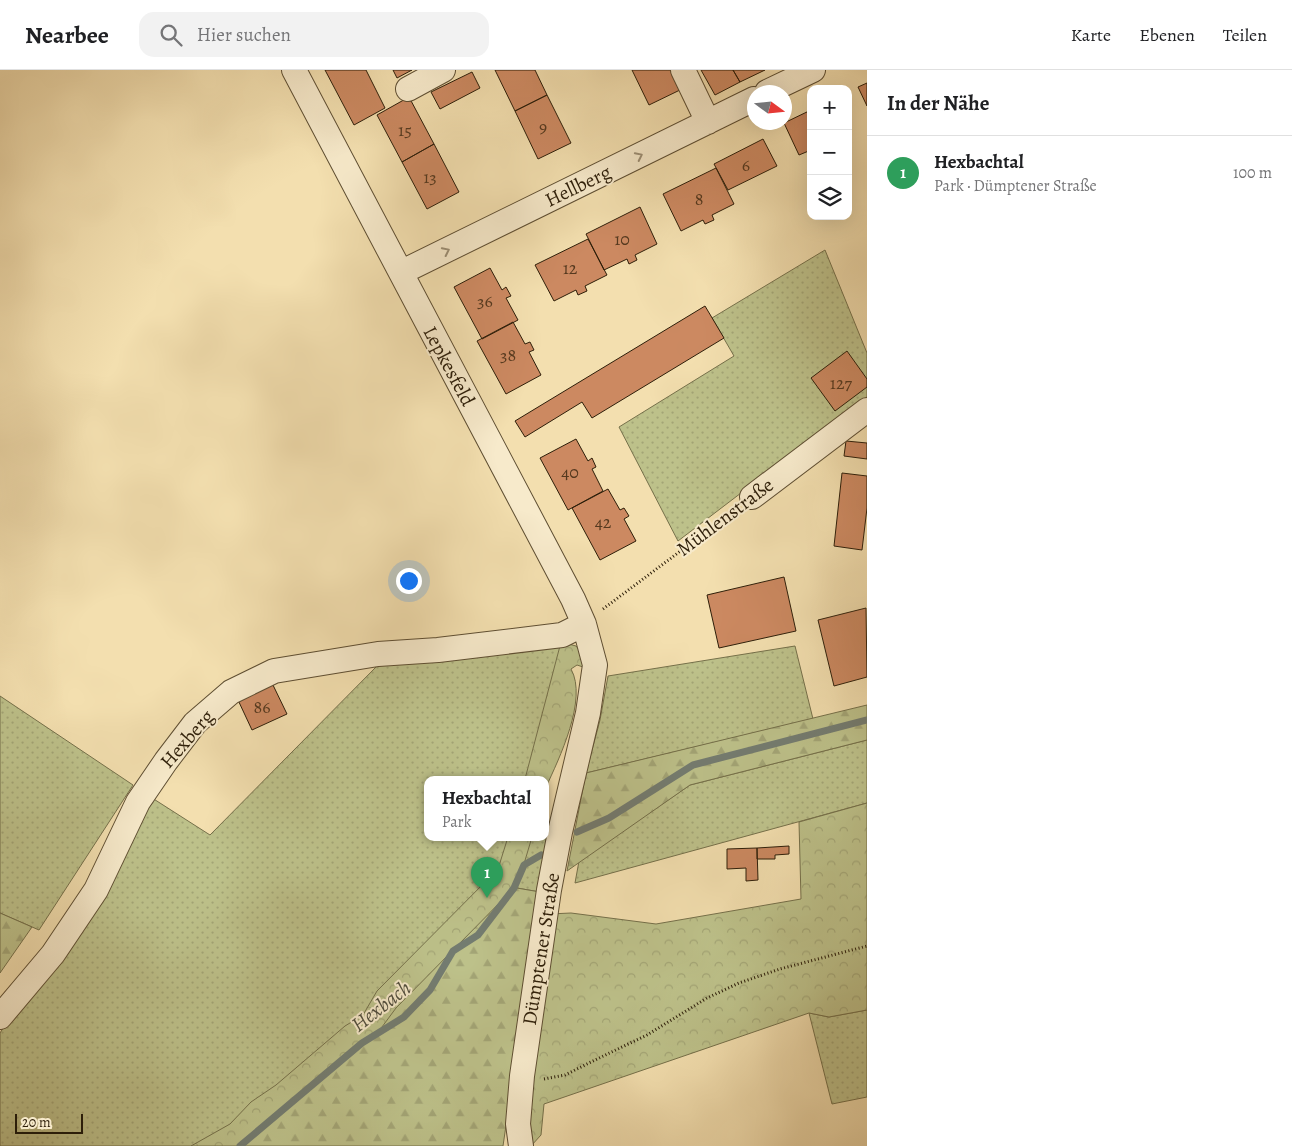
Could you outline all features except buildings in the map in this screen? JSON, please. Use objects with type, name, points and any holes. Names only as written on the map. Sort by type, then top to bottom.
[{"type":"street","name":"Lepkesfeld","points":[[294,70],[573,599],[584,624],[595,665]]},
{"type":"street","points":[[408,89],[444,70]]},
{"type":"street","points":[[683,70],[708,122]]},
{"type":"street","points":[[782,85],[813,70]]},
{"type":"street","name":"Hellberg","points":[[402,272],[747,102]]},
{"type":"street","name":"Mühlenstraße","points":[[752,497],[867,410]]},
{"type":"street","name":"Hexberg","points":[[0,1017],[53,954],[96,890],[138,802],[166,760],[195,723],[231,692],[274,671],[378,654],[438,650],[562,635],[584,624]]},
{"type":"street","name":"Dümptener Straße","points":[[521,1146],[518,1124],[522,1076],[550,890],[560,832],[588,713],[595,665]]},
{"type":"path","name":"Mühlenstraße","points":[[584,624],[752,497]]},
{"type":"path","points":[[565,1074],[647,1035],[707,998],[739,983],[780,969],[867,946]]},
{"type":"green space","points":[[825,250],[867,353],[867,397],[678,541],[619,427],[734,356],[712,318]]},
{"type":"green space","points":[[561,642],[576,646],[591,664],[589,669],[577,665],[571,669],[575,682],[576,696],[574,712],[558,761],[549,780],[549,776],[526,776]]},
{"type":"green space","points":[[547,644],[568,650],[538,776],[424,776],[424,841],[546,841],[540,892],[511,887],[228,1146],[0,1146],[0,1033],[149,796],[210,835],[377,666]]},
{"type":"green space","points":[[795,646],[813,719],[586,773],[600,720],[608,676]]},
{"type":"green space","points":[[0,696],[133,785],[39,930],[0,913]]},
{"type":"green space","points":[[867,705],[867,740],[690,785],[567,871],[586,773]]},
{"type":"green space","points":[[867,740],[867,803],[575,883],[579,861],[690,785]]},
{"type":"green space","points":[[867,803],[867,1010],[829,1017],[809,1013],[544,1104],[541,1135],[531,1146],[527,1085],[549,914],[571,913],[656,924],[801,899],[799,822]]},
{"type":"green space","points":[[507,841],[531,841],[518,884],[396,1008],[379,1031],[240,1146],[191,1146],[230,1124],[251,1102],[276,1085],[345,1026],[363,1015],[377,991],[498,869]]},
{"type":"green space","points":[[511,887],[540,892],[503,1146],[228,1146]]},
{"type":"green space","points":[[0,913],[32,927],[0,973]]},
{"type":"green space","points":[[867,1010],[867,1097],[832,1104],[809,1013],[829,1017]]},
{"type":"waterway","points":[[577,832],[609,818],[693,765],[867,720]]},
{"type":"waterway","name":"Hexbach","points":[[240,1146],[362,1043],[404,1017],[430,990],[453,951],[478,935],[514,888],[524,865],[541,855]]},
{"type":"place","name":"Hexbachtal","points":[[487,898]]}]
